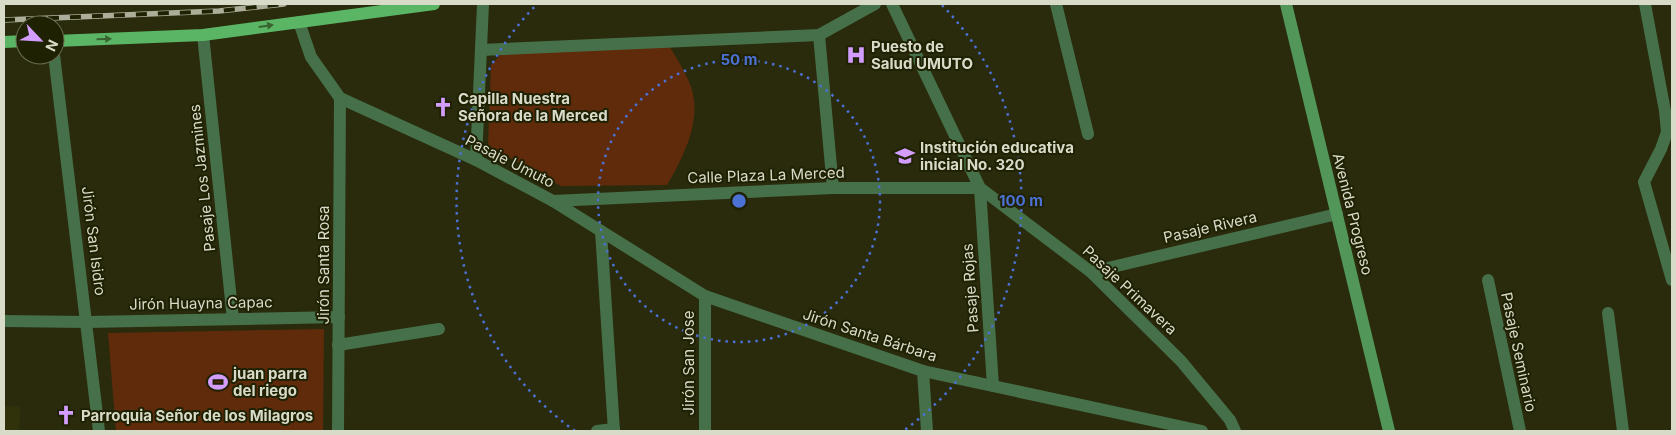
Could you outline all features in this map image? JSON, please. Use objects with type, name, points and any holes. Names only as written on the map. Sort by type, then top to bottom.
[{"type":"main road","points":[[65,40],[203,35],[434,4]]},
{"type":"street","points":[[476,160],[483,4]]},
{"type":"street","points":[[481,50],[819,35],[875,4]]},
{"type":"street","name":"Pasaje Primavera","points":[[892,4],[980,188],[1091,272],[1181,361],[1230,420],[1235,431]]},
{"type":"street","points":[[1056,4],[1088,134]]},
{"type":"street","name":"Avenida Progreso","points":[[1286,4],[1389,431]]},
{"type":"street","points":[[1645,4],[1666,111],[1667,132],[1661,149],[1644,182],[1672,280]]},
{"type":"street","points":[[298,22],[311,57],[340,98]]},
{"type":"street","name":"Pasaje Los Jazmines","points":[[203,35],[233,319]]},
{"type":"street","points":[[819,35],[833,188]]},
{"type":"street","name":"Jirón San Isidro","points":[[55,65],[99,431]]},
{"type":"street","name":"Pasaje Umuto","points":[[340,98],[476,160],[553,201]]},
{"type":"street","name":"Jirón Santa Rosa","points":[[338,431],[340,98]]},
{"type":"street","name":"Calle Plaza La Merced","points":[[553,201],[833,188],[980,188]]},
{"type":"street","name":"Pasaje Rojas","points":[[980,188],[993,386]]},
{"type":"street","name":"Jirón Santa Bárbara","points":[[553,201],[705,296],[923,371],[1202,431]]},
{"type":"street","name":"Pasaje Rivera","points":[[1091,272],[1337,214]]},
{"type":"street","points":[[597,431],[614,430],[601,231]]},
{"type":"street","name":"Pasaje Seminario","points":[[1488,280],[1520,431]]},
{"type":"street","name":"Jirón San Jose","points":[[704,431],[705,296]]},
{"type":"street","points":[[1608,313],[1623,431]]},
{"type":"street","name":"Jirón Huayna Capac","points":[[4,321],[87,322],[339,317]]},
{"type":"street","points":[[338,345],[439,329]]},
{"type":"street","points":[[923,371],[927,431]]},
{"type":"shaded area","points":[[664,38],[687,78],[694,102],[694,115],[689,139],[667,185],[561,186],[488,146],[491,65],[501,54]]},
{"type":"shaded area","name":"juan parra del riego","points":[[324,329],[323,431],[116,431],[108,333]]},
{"type":"shaded area","points":[[4,406],[20,407],[19,431],[4,431]]},
{"type":"railway","points":[[4,20],[219,11],[284,4]]},
{"type":"place","name":"Puesto de Salud UMUTO","points":[[856,55]]},
{"type":"place","name":"Capilla Nuestra Señora de la Merced","points":[[443,107]]},
{"type":"place","name":"Institución educativa inicial No. 320","points":[[905,156]]},
{"type":"place","name":"juan parra del riego","points":[[218,382]]},
{"type":"place","name":"Parroquia Señor de los Milagros","points":[[66,415]]}]
